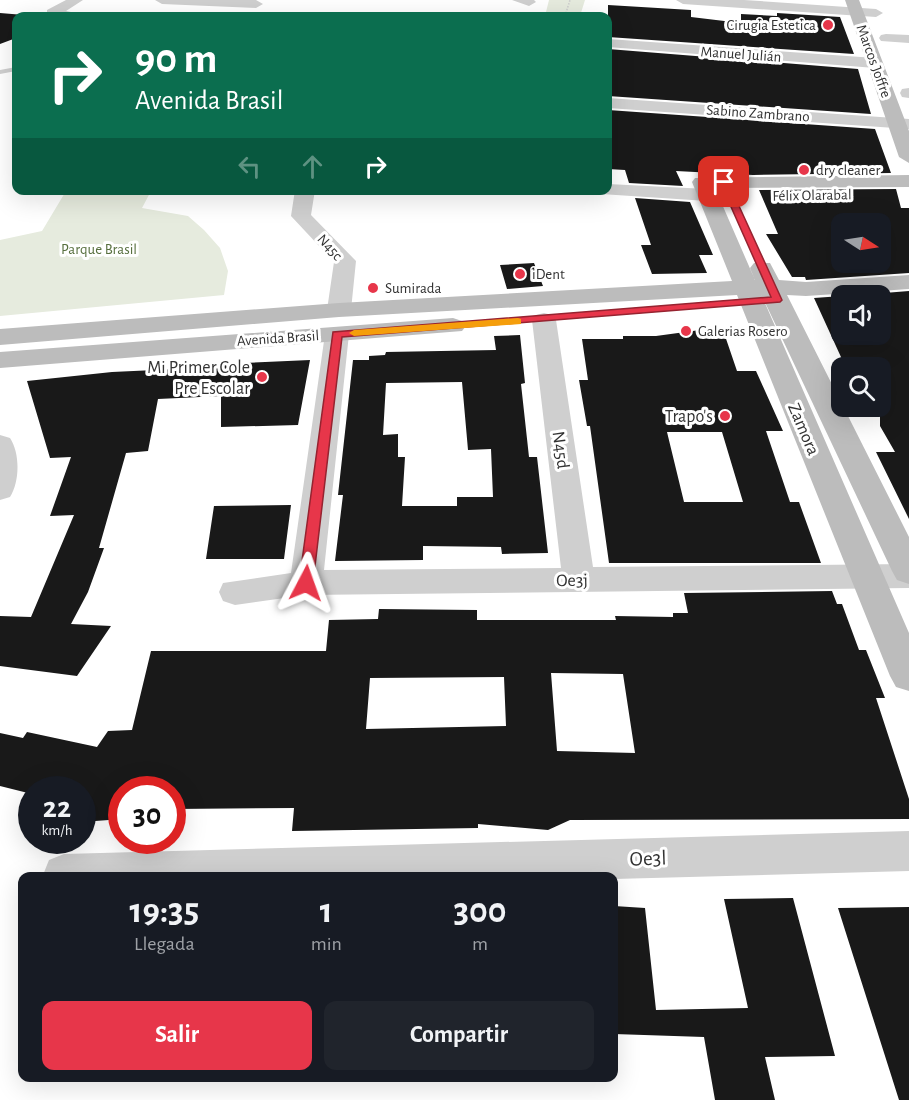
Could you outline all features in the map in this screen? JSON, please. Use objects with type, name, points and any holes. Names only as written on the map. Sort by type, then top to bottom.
[{"type":"street","points":[[54,12],[76,0]]},
{"type":"street","points":[[162,0],[262,7]]},
{"type":"street","points":[[683,0],[874,7]]},
{"type":"street","name":"Marcos Joffre","points":[[854,6],[874,63],[903,123],[909,157]]},
{"type":"street","name":"Marcos Joffre","points":[[874,7],[895,60]]},
{"type":"street","points":[[886,38],[909,39]]},
{"type":"street","name":"Manuel Julián","points":[[612,43],[874,63]]},
{"type":"street","name":"Sabino Zambrano","points":[[612,103],[903,123]]},
{"type":"street","name":"Félix Olarabal","points":[[612,178],[716,189],[909,194]]},
{"type":"street","name":"Félix Olarabal","points":[[612,190],[716,189],[909,182]]},
{"type":"street","name":"Zamora","points":[[716,189],[761,294],[866,577],[909,676]]},
{"type":"street","name":"N45c","points":[[304,195],[301,216],[345,261],[306,583]]},
{"type":"street","name":"Avenida Brasil","points":[[0,360],[338,322],[544,320],[806,289],[909,282]]},
{"type":"street","name":"Zamora","points":[[761,294],[909,571]]},
{"type":"street","name":"Avenida Brasil","points":[[0,337],[338,322],[761,294]]},
{"type":"street","name":"N45d","points":[[544,320],[579,580]]},
{"type":"street","points":[[0,444],[3,450],[0,490]]},
{"type":"street","name":"Oe3j","points":[[235,592],[306,583],[909,576]]},
{"type":"street","name":"Oe3l","points":[[170,872],[909,851]]},
{"type":"green space","points":[[549,0],[585,0],[581,12],[546,12]]},
{"type":"green space","name":"Parque Brasil","points":[[64,195],[149,195],[142,208],[188,216],[220,248],[228,271],[224,295],[0,316],[0,240],[42,231]]},
{"type":"building","points":[[608,5],[691,10],[691,17],[741,23],[741,14],[777,16],[777,13],[840,17],[854,54],[612,37],[612,12],[608,12]]},
{"type":"building","points":[[0,13],[12,14],[12,40],[0,44]]},
{"type":"building","points":[[612,49],[858,69],[871,114],[612,96]]},
{"type":"building","points":[[612,110],[875,129],[891,173],[753,175],[676,171],[683,186],[629,183],[625,170],[612,169]]},
{"type":"building","points":[[896,189],[901,208],[909,208],[909,273],[806,280],[805,277],[792,277],[766,234],[778,234],[759,190]]},
{"type":"building","points":[[635,198],[690,202],[713,255],[699,255],[707,273],[652,274],[641,245],[651,245]]},
{"type":"building","name":"iDent","points":[[534,263],[543,286],[507,289],[500,265]]},
{"type":"building","points":[[909,291],[909,519],[876,452],[895,452],[880,426],[880,417],[891,417],[891,357],[841,357],[835,345],[891,345],[891,292]]},
{"type":"building","points":[[831,297],[831,335],[814,298]]},
{"type":"building","points":[[722,327],[737,371],[756,371],[783,431],[766,431],[790,502],[799,502],[821,563],[609,563],[590,426],[587,426],[579,380],[588,380],[582,339],[656,336]],"holes":[[[667,432],[722,432],[743,502],[684,502]]]},
{"type":"building","points":[[520,335],[525,383],[521,384],[529,457],[537,457],[548,553],[502,554],[501,547],[423,546],[423,560],[335,561],[343,495],[338,495],[353,360],[369,360],[369,356],[385,355],[386,352],[496,350],[494,336]],"holes":[[[462,382],[468,450],[491,449],[493,497],[457,497],[457,506],[402,506],[405,457],[398,457],[398,434],[383,435],[386,383]]]},
{"type":"building","points":[[310,360],[298,425],[221,427],[221,396],[158,399],[148,451],[126,453],[99,548],[104,548],[88,592],[71,624],[111,626],[77,676],[0,666],[0,616],[31,617],[74,515],[50,516],[71,457],[50,458],[27,381],[112,372]]},
{"type":"building","points":[[291,505],[284,559],[206,559],[214,506]]},
{"type":"building","points":[[832,591],[837,604],[842,604],[859,650],[866,650],[885,698],[876,698],[909,799],[909,819],[570,820],[548,830],[478,824],[478,828],[292,831],[294,808],[186,809],[186,776],[108,776],[108,820],[96,821],[96,776],[18,776],[18,790],[0,786],[0,733],[23,738],[27,732],[97,747],[108,731],[132,730],[151,651],[326,651],[329,620],[378,619],[379,609],[477,610],[477,620],[616,620],[615,616],[673,617],[673,613],[688,613],[684,593]],"holes":[[[551,673],[623,674],[635,753],[557,751]],[[504,677],[506,726],[366,729],[370,678]]]},
{"type":"building","points":[[793,898],[835,1056],[765,1057],[775,1100],[715,1100],[704,1037],[618,1034],[618,906],[645,908],[656,1010],[748,1008],[724,899]]},
{"type":"building","points":[[909,907],[909,1100],[899,1100],[838,908]]},
{"type":"slow traffic","points":[[354,333],[518,321]]},
{"type":"place","name":"Cirugia Estetica","points":[[828,25]]},
{"type":"place","name":"dry cleaner","points":[[804,170]]},
{"type":"place","name":"iDent","points":[[520,274]]},
{"type":"place","name":"Sumirada","points":[[373,288]]},
{"type":"place","name":"Galerias Rosero","points":[[686,331]]},
{"type":"place","name":"Mi Primer Cole Pre Escolar","points":[[262,377]]},
{"type":"place","name":"Trapo's","points":[[725,416]]},
{"type":"route","points":[[306,583],[306,568],[337,334],[544,320],[777,300],[724,182]]}]
